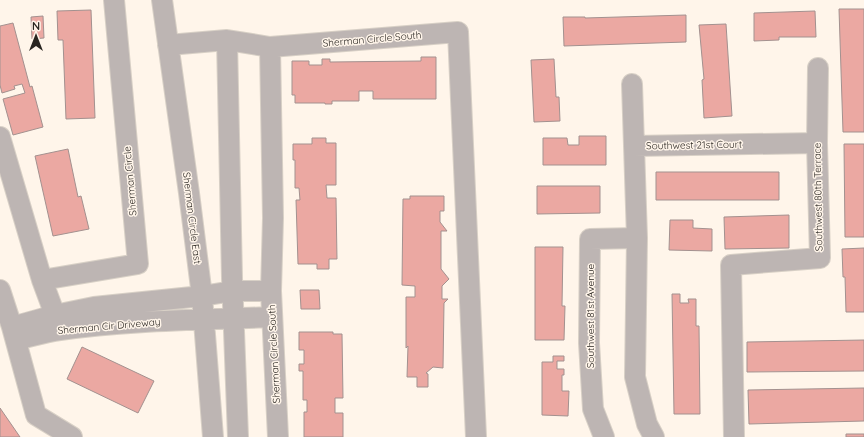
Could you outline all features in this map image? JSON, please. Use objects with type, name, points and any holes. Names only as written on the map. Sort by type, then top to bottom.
[{"type":"street","name":"Sherman Circle","points":[[42,280],[138,264],[114,0]]},
{"type":"street","name":"Sherman Circle East","points":[[162,0],[202,296],[213,437]]},
{"type":"street","name":"Sherman Circle South","points":[[278,437],[271,291],[273,218],[270,47],[458,32],[476,437]]},
{"type":"street","points":[[226,40],[232,291],[238,437]]},
{"type":"street","points":[[168,45],[226,40],[270,47]]},
{"type":"street","name":"Southwest 80th Terrace","points":[[734,437],[731,265],[820,258],[817,143],[818,68]]},
{"type":"street","name":"Southwest 21st Court","points":[[632,84],[634,146],[817,143]]},
{"type":"street","points":[[0,137],[42,280],[61,313]]},
{"type":"street","points":[[634,146],[637,238],[635,376],[647,424],[654,437]]},
{"type":"street","name":"Southwest 81st Avenue","points":[[604,437],[593,409],[589,343],[590,239],[637,238]]},
{"type":"street","points":[[0,290],[14,334],[36,415],[72,437]]},
{"type":"street","name":"Sherman Cir Driveway","points":[[61,313],[94,307],[202,296],[232,291],[271,291]]},
{"type":"street","name":"Sherman Cir Driveway","points":[[14,334],[61,313],[76,303],[92,297],[144,292],[154,295],[161,300]]},
{"type":"street","points":[[120,304],[122,324]]},
{"type":"street","name":"Sherman Cir Driveway","points":[[14,334],[204,318],[272,317]]},
{"type":"building","points":[[839,9],[864,9],[864,132],[843,132]]},
{"type":"building","points":[[91,10],[95,118],[66,119],[63,40],[58,40],[57,11]]},
{"type":"building","points":[[815,11],[816,37],[779,37],[779,40],[754,41],[754,13]]},
{"type":"building","points":[[686,15],[686,42],[564,46],[563,17],[585,18]]},
{"type":"building","points":[[43,16],[44,38],[32,39],[31,17]]},
{"type":"building","points":[[13,23],[30,87],[32,86],[43,127],[13,135],[3,99],[25,93],[22,84],[14,86],[15,89],[2,93],[0,85],[0,26]]},
{"type":"building","points":[[726,24],[732,116],[704,118],[702,80],[704,79],[699,25]]},
{"type":"building","points":[[421,57],[436,57],[436,99],[373,99],[373,91],[359,91],[359,101],[332,101],[332,104],[325,104],[295,103],[295,95],[292,95],[292,61],[309,61],[309,65],[322,65],[322,59],[330,59],[330,62],[421,61]]},
{"type":"building","points":[[554,59],[556,97],[559,97],[560,121],[534,122],[531,60]]},
{"type":"building","points":[[579,136],[606,136],[606,165],[543,165],[543,138],[567,138],[568,145],[579,145]]},
{"type":"building","points":[[312,138],[326,138],[326,143],[336,143],[336,185],[326,185],[327,198],[336,198],[337,259],[329,259],[329,269],[317,269],[317,264],[298,264],[296,200],[300,200],[299,188],[295,188],[295,160],[293,160],[293,144],[312,144]]},
{"type":"building","points":[[844,144],[864,144],[864,237],[845,237]]},
{"type":"building","points":[[68,149],[78,197],[81,196],[89,229],[53,236],[35,156]]},
{"type":"building","points":[[656,172],[779,172],[779,200],[656,200]]},
{"type":"building","points":[[537,186],[600,186],[600,213],[537,214]]},
{"type":"building","points":[[410,196],[444,196],[444,211],[440,211],[440,222],[447,231],[441,231],[441,269],[449,279],[442,286],[442,299],[448,299],[444,303],[443,368],[433,367],[426,373],[428,374],[428,387],[417,387],[417,377],[407,377],[408,346],[406,348],[406,297],[415,297],[415,286],[402,285],[403,199],[410,199]]},
{"type":"building","points":[[789,215],[789,248],[725,249],[724,217]]},
{"type":"building","points":[[670,220],[693,220],[693,228],[712,229],[712,251],[669,250]]},
{"type":"building","points":[[535,247],[563,247],[562,306],[565,306],[564,340],[535,340]]},
{"type":"building","points":[[864,248],[864,312],[846,312],[845,277],[843,277],[842,249]]},
{"type":"building","points":[[300,290],[319,290],[320,309],[301,309]]},
{"type":"building","points":[[672,294],[680,294],[680,303],[689,303],[688,299],[696,299],[696,326],[699,326],[700,414],[674,414]]},
{"type":"building","points":[[299,332],[333,332],[333,334],[342,334],[343,398],[335,398],[335,413],[343,413],[343,437],[304,437],[304,412],[307,412],[307,400],[303,400],[303,371],[299,371],[299,364],[304,364],[304,350],[299,350]]},
{"type":"building","points":[[864,340],[864,371],[747,372],[747,342]]},
{"type":"building","points":[[82,347],[154,381],[138,413],[67,379]]},
{"type":"building","points":[[553,356],[564,356],[564,361],[557,361],[557,369],[564,369],[564,375],[562,375],[562,391],[569,391],[568,416],[542,415],[542,362],[553,362]]},
{"type":"building","points":[[864,388],[864,421],[749,424],[748,390]]},
{"type":"building","points":[[0,408],[20,437],[0,437]]},
{"type":"building","points":[[846,434],[864,434],[864,437],[846,437]]}]
